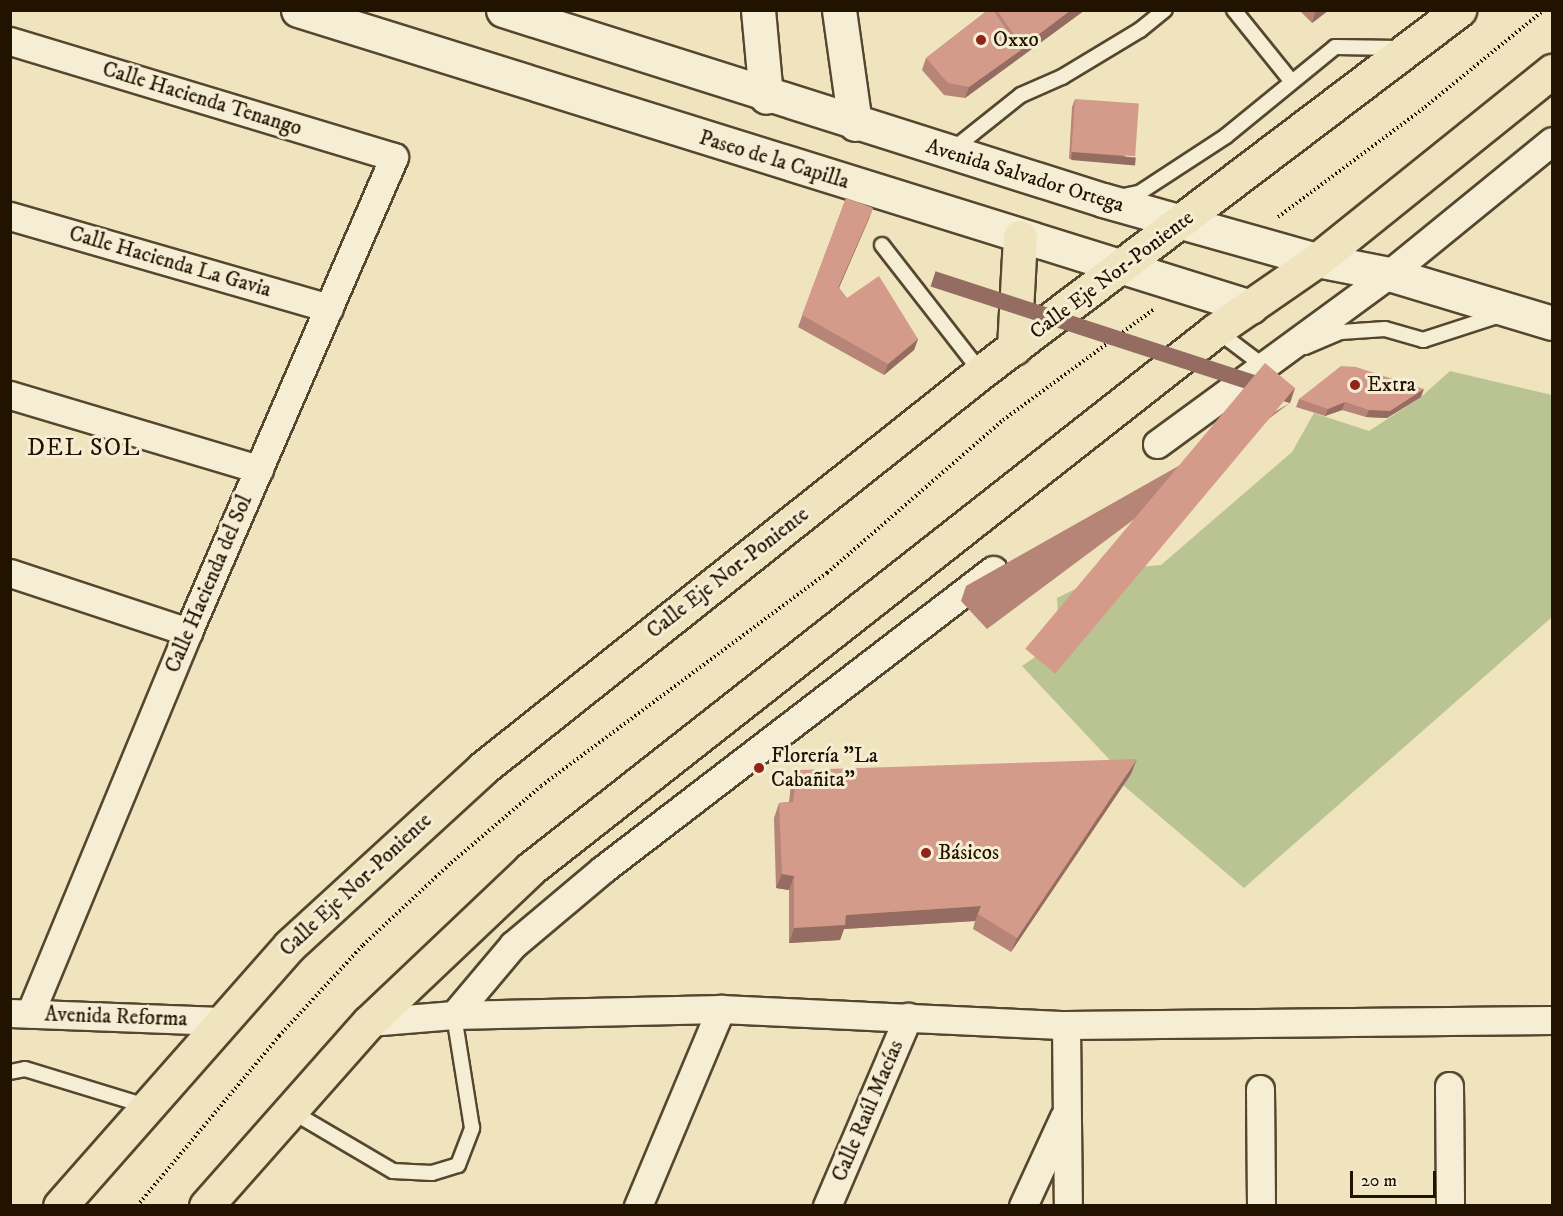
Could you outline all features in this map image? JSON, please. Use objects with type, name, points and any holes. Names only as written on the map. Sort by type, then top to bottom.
[{"type":"main road","name":"Paseo de la Capilla","points":[[298,10],[1122,269],[1251,307]]},
{"type":"main road","name":"Avenida Salvador Ortega","points":[[503,10],[948,154],[1247,241],[1317,260],[1389,274],[1552,323]]},
{"type":"main road","points":[[758,10],[766,96]]},
{"type":"main road","name":"Calle Eje Nor-Poniente","points":[[60,1206],[289,946],[483,768],[981,372],[1183,223],[1459,10]]},
{"type":"main road","points":[[841,11],[855,124]]},
{"type":"main road","points":[[209,1205],[369,1022],[530,869],[1216,330],[1317,260],[1552,70]]},
{"type":"main road","points":[[1014,348],[1020,237]]},
{"type":"street","name":"Calle Hacienda Tenango","points":[[10,41],[394,157]]},
{"type":"street","points":[[1139,458],[1260,364],[1389,274],[1552,141]]},
{"type":"street","name":"Calle Hacienda del Sol","points":[[20,1013],[394,157]]},
{"type":"street","name":"Calle Hacienda La Gavia","points":[[10,216],[329,308]]},
{"type":"street","points":[[10,395],[259,469]]},
{"type":"street","points":[[454,1015],[513,945],[602,870],[1018,551]]},
{"type":"street","points":[[10,573],[188,632]]},
{"type":"street","points":[[369,1022],[454,1015],[721,1010],[1066,1025],[1552,1020]]},
{"type":"street","points":[[638,1206],[721,1010]]},
{"type":"street","name":"Avenida Reforma","points":[[20,1013],[221,1021]]},
{"type":"street","name":"Calle Raúl Macías","points":[[827,1206],[908,1017]]},
{"type":"street","points":[[1066,1025],[1068,1206]]},
{"type":"street","points":[[1449,1086],[1450,1206]]},
{"type":"street","points":[[1260,1089],[1262,1206]]},
{"type":"street","points":[[1023,1206],[1067,1110]]},
{"type":"lane","points":[[948,154],[1022,95],[1071,71],[1165,10]]},
{"type":"lane","points":[[1234,10],[1292,82]]},
{"type":"lane","points":[[1103,200],[1139,193],[1226,136],[1335,47],[1411,48]]},
{"type":"lane","points":[[882,245],[981,372]]},
{"type":"lane","points":[[1216,330],[1260,364],[1341,332],[1385,329],[1423,340],[1511,311]]},
{"type":"lane","points":[[291,1111],[393,1171],[432,1173],[458,1165],[472,1128],[454,1015]]},
{"type":"lane","points":[[10,1072],[24,1068],[146,1106]]},
{"type":"path","points":[[1247,241],[1425,107],[1544,10]]},
{"type":"path","points":[[137,1206],[279,1036],[363,945],[451,863],[541,786],[827,573],[1003,420],[1182,287]]},
{"type":"green space","points":[[1450,371],[1552,395],[1552,617],[1244,888],[1123,785],[1131,774],[1122,773],[1022,666],[1056,643],[1049,626],[1058,616],[1057,598],[1116,569],[1161,565],[1292,452],[1314,413],[1369,431],[1421,397]]},
{"type":"building","name":"Oxxo","points":[[988,10],[993,10],[1021,50],[969,87],[948,83],[926,58]]},
{"type":"building","points":[[997,10],[1071,10],[1022,47]]},
{"type":"building","points":[[1075,99],[1139,103],[1135,156],[1071,152]]},
{"type":"building","points":[[846,198],[873,208],[838,288],[847,298],[879,276],[918,339],[888,364],[802,315]]},
{"type":"building","points":[[1265,363],[1295,388],[1055,674],[1025,649]]},
{"type":"building","name":"Extra","points":[[1341,366],[1356,367],[1424,389],[1390,411],[1369,410],[1345,402],[1328,409],[1299,399]]},
{"type":"building","name":"Básicos","points":[[1137,759],[1017,938],[978,914],[981,906],[846,915],[845,925],[794,928],[794,876],[782,874],[779,803],[793,802],[797,770]]},
{"type":"place","name":"Oxxo","points":[[981,40]]},
{"type":"place","name":"Extra","points":[[1355,385]]},
{"type":"place","name":"Florería \"La Cabañita\"","points":[[759,768]]},
{"type":"place","name":"Básicos","points":[[926,853]]},
{"type":"district","name":"DEL SOL","points":[[84,449]]}]
